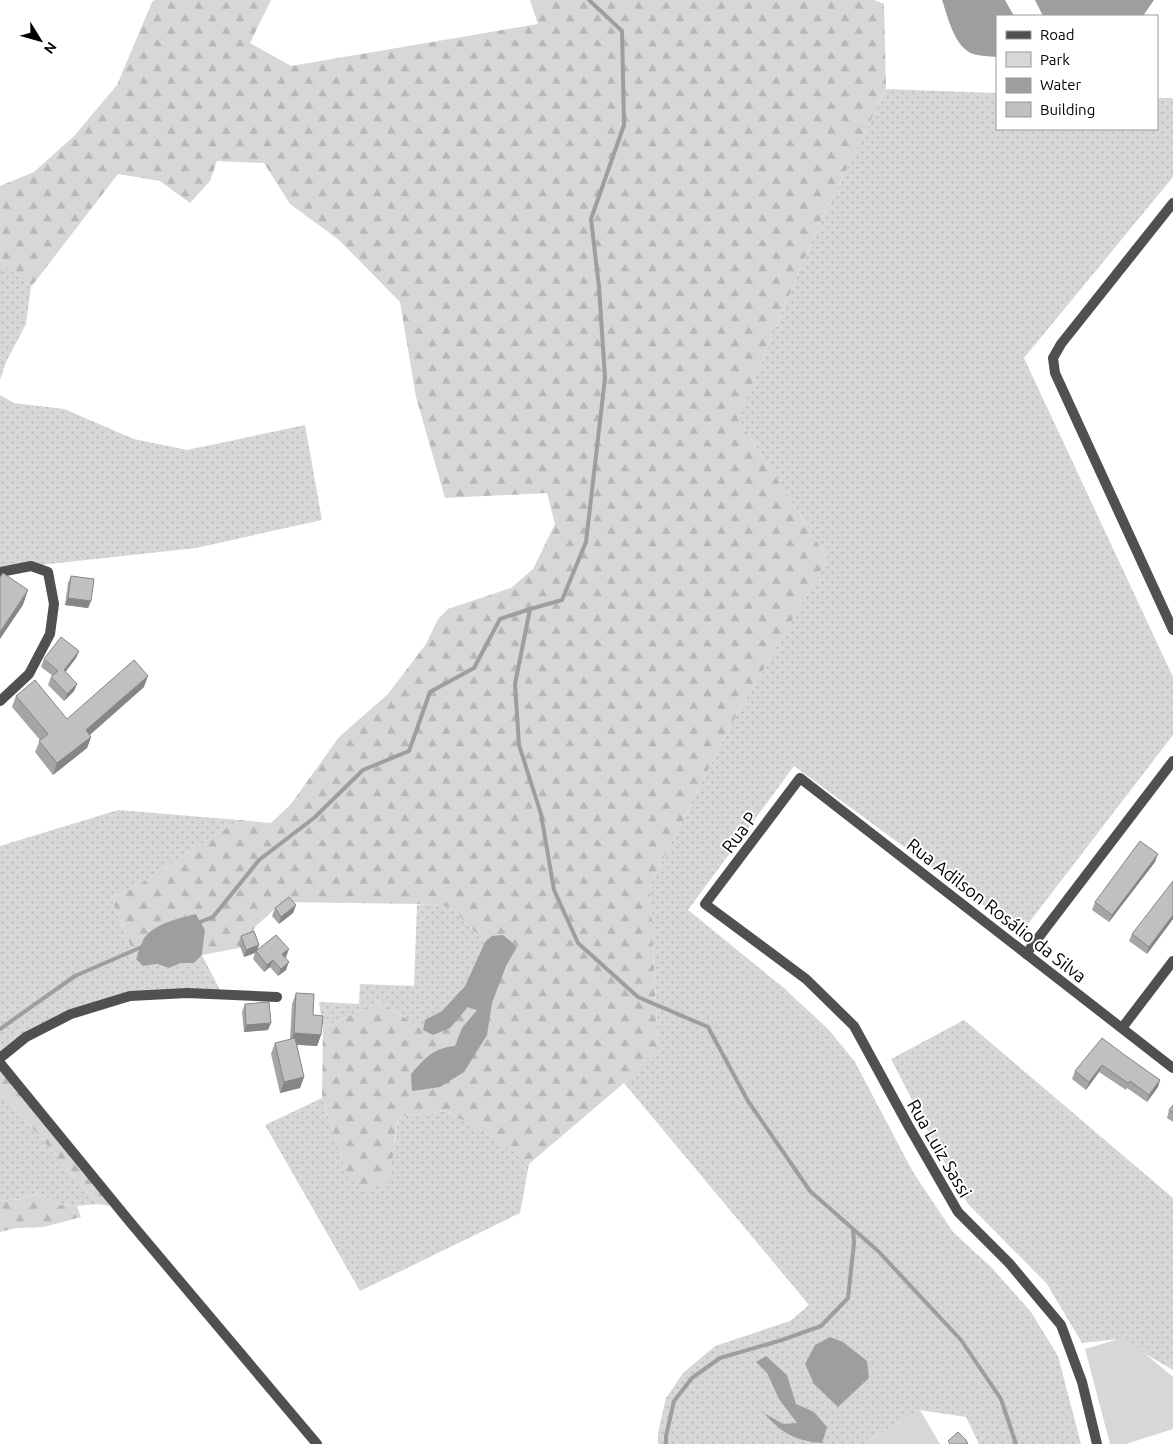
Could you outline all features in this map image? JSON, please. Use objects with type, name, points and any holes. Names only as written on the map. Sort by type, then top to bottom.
[{"type":"street","points":[[1173,203],[1061,344],[1053,358],[1055,372],[1173,630]]},
{"type":"street","points":[[0,572],[31,566],[48,572],[54,604],[50,634],[29,674],[0,701]]},
{"type":"street","points":[[1026,954],[1173,761]]},
{"type":"street","name":"Rua Adilson Rosálio da Silva","points":[[800,778],[1173,1068]]},
{"type":"street","name":"Rua P","points":[[705,904],[800,778]]},
{"type":"street","name":"Rua Luiz Sassi","points":[[705,904],[806,979],[854,1026],[958,1212],[1009,1262],[1061,1325],[1082,1382],[1097,1444]]},
{"type":"street","points":[[1122,1028],[1173,961]]},
{"type":"street","points":[[0,1058],[26,1037],[71,1014],[130,996],[187,993],[277,997]]},
{"type":"street","points":[[0,1063],[124,1216],[317,1444]]},
{"type":"green space","points":[[155,0],[271,0],[250,43],[291,66],[538,24],[530,0],[874,0],[884,4],[886,89],[816,231],[738,418],[828,559],[730,726],[650,885],[658,1047],[624,1083],[529,1164],[496,1138],[446,1111],[398,1117],[389,1182],[366,1191],[349,1179],[322,1098],[323,1028],[380,1001],[423,1030],[425,1020],[442,1011],[465,986],[485,942],[450,907],[424,904],[282,902],[255,927],[245,947],[202,955],[205,930],[196,914],[166,922],[147,934],[136,959],[111,898],[144,881],[239,820],[271,823],[291,804],[339,737],[388,694],[426,644],[438,619],[448,609],[511,588],[533,569],[555,524],[547,493],[445,498],[416,397],[400,302],[339,240],[290,204],[264,163],[217,161],[210,181],[190,203],[160,181],[118,174],[31,287],[0,261],[0,186],[34,172],[75,135],[117,85],[152,2]]},
{"type":"green space","points":[[886,89],[996,93],[996,130],[1158,130],[1158,98],[1173,98],[1173,177],[1024,358],[1173,677],[1173,735],[1021,933],[794,766],[688,910],[784,988],[829,1030],[855,1062],[913,1172],[953,1232],[992,1268],[1031,1312],[1058,1356],[1081,1444],[979,1444],[966,1417],[920,1410],[864,1444],[658,1444],[658,1433],[666,1398],[683,1373],[715,1346],[790,1321],[809,1305],[624,1083],[658,1047],[650,885],[730,726],[828,559],[738,418],[816,231]]},
{"type":"green space","points":[[0,261],[31,287],[26,324],[6,362],[0,380]]},
{"type":"green space","points":[[0,395],[14,403],[64,409],[134,439],[187,450],[305,425],[322,520],[196,548],[31,566],[0,572]]},
{"type":"green space","points":[[118,810],[239,820],[144,881],[111,898],[136,959],[143,966],[157,964],[169,968],[181,963],[194,963],[202,955],[222,994],[130,996],[71,1014],[0,1058],[0,846]]},
{"type":"green space","points":[[417,905],[450,907],[485,942],[465,986],[442,1011],[425,1020],[423,1030],[380,1001],[323,1028],[319,1002],[359,1004],[360,984],[414,986]]},
{"type":"green space","points":[[964,1020],[1173,1198],[1173,1370],[1120,1339],[1082,1343],[1047,1284],[968,1204],[891,1059]]},
{"type":"green space","points":[[0,1063],[109,1197],[109,1206],[98,1204],[0,1091]]},
{"type":"green space","points":[[0,1091],[98,1204],[59,1205],[38,1193],[20,1199],[0,1201]]},
{"type":"green space","points":[[322,1098],[349,1179],[395,1142],[398,1117],[446,1111],[496,1138],[529,1164],[520,1213],[360,1291],[265,1125]]},
{"type":"green space","points":[[38,1193],[59,1205],[77,1206],[81,1217],[44,1227],[16,1228],[0,1232],[0,1201],[20,1199]]},
{"type":"green space","points":[[1125,1337],[1173,1377],[1173,1429],[1126,1444],[1110,1444],[1085,1349]]},
{"type":"green space","points":[[920,1410],[940,1444],[864,1444]]},
{"type":"water","points":[[942,0],[1005,0],[1013,15],[996,15],[996,57],[973,54],[966,50],[956,38]]},
{"type":"water","points":[[1035,0],[1154,0],[1144,15],[1042,15]]},
{"type":"water","points":[[196,914],[205,930],[202,955],[194,963],[181,963],[169,968],[157,964],[143,966],[136,959],[147,934],[166,922]]},
{"type":"water","points":[[503,935],[517,947],[506,966],[492,1003],[487,1035],[464,1072],[440,1087],[412,1091],[411,1074],[430,1055],[441,1049],[455,1046],[462,1028],[477,1010],[468,1007],[450,1028],[433,1035],[423,1030],[425,1020],[442,1011],[465,986],[485,942],[492,936]]},
{"type":"water","points":[[830,1337],[843,1342],[867,1361],[869,1378],[838,1407],[814,1384],[805,1364],[815,1345]]},
{"type":"water","points":[[766,1356],[787,1375],[796,1404],[814,1412],[827,1427],[822,1443],[790,1435],[777,1426],[764,1413],[783,1424],[797,1423],[779,1399],[767,1373],[756,1362]]},
{"type":"building","points":[[3,573],[28,590],[0,632],[0,577]]},
{"type":"building","points":[[71,576],[94,579],[91,601],[68,598]]},
{"type":"building","points":[[61,637],[79,651],[64,670],[77,684],[67,694],[51,677],[58,671],[44,659]]},
{"type":"building","points":[[134,660],[148,676],[86,730],[91,737],[57,763],[39,741],[48,734],[16,696],[35,680],[67,719]]},
{"type":"building","points":[[1140,841],[1158,854],[1112,915],[1095,902]]},
{"type":"building","points":[[1173,881],[1173,915],[1149,947],[1132,934]]},
{"type":"building","points":[[289,897],[296,905],[281,917],[275,908]]},
{"type":"building","points":[[254,931],[259,945],[246,950],[241,936]]},
{"type":"building","points":[[276,935],[289,949],[282,954],[289,962],[281,969],[273,960],[267,965],[256,951]]},
{"type":"building","points":[[296,993],[314,994],[313,1015],[323,1016],[321,1035],[294,1033]]},
{"type":"building","points":[[269,1002],[271,1023],[246,1025],[245,1004]]},
{"type":"building","points":[[295,1038],[304,1077],[284,1082],[275,1043]]},
{"type":"building","points":[[1102,1038],[1160,1080],[1149,1095],[1130,1081],[1128,1083],[1102,1065],[1089,1082],[1075,1071]]},
{"type":"building","points":[[1173,1105],[1173,1113],[1169,1110]]},
{"type":"building","points":[[958,1432],[968,1444],[950,1444],[948,1441]]},
{"type":"waterway","points":[[589,0],[622,31],[624,125],[591,219],[599,287],[605,378],[586,542],[562,600],[530,609],[515,684],[519,745],[541,814],[554,890],[578,943],[638,997],[708,1027],[748,1101],[810,1191],[878,1251],[961,1340],[1001,1399],[1016,1444]]},
{"type":"waterway","points":[[197,923],[213,917],[259,860],[314,818],[363,770],[409,751],[430,692],[474,668],[500,619],[530,609]]},
{"type":"waterway","points":[[0,1029],[75,976],[144,946]]},
{"type":"waterway","points":[[666,1444],[674,1401],[692,1378],[720,1358],[782,1340],[821,1326],[848,1298],[854,1243],[853,1229]]}]
